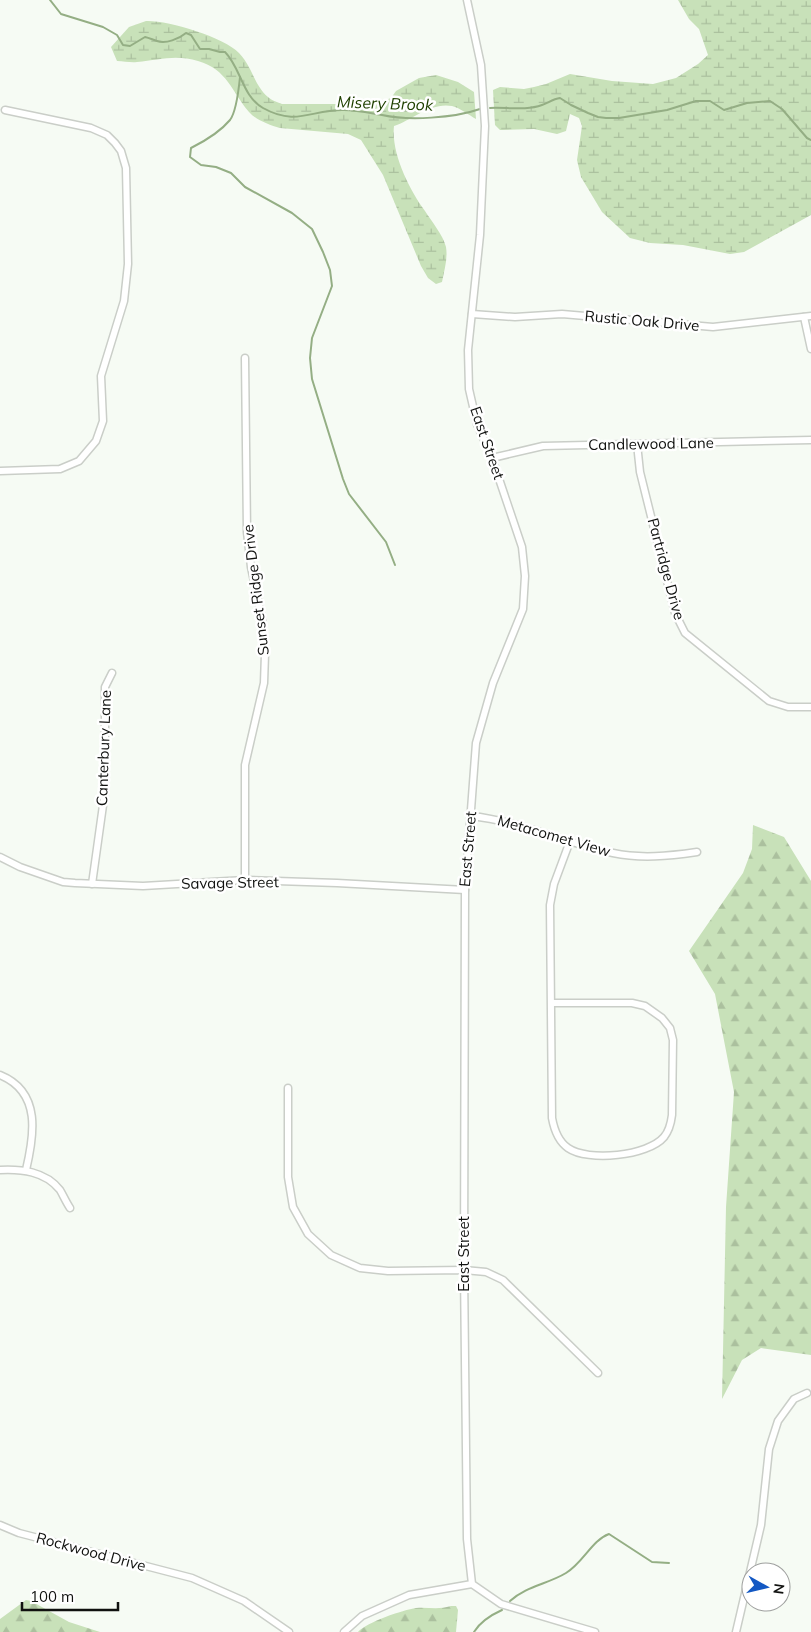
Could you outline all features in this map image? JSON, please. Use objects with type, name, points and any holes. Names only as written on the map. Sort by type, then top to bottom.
[{"type":"street","name":"East Street","points":[[467,0],[481,65],[485,126],[480,235],[468,350],[469,389],[477,424],[492,458],[522,546],[525,576],[522,610],[493,683],[476,744],[464,890],[464,1270],[467,1539],[472,1584]]},
{"type":"street","points":[[0,471],[60,469],[78,461],[96,441],[102,421],[101,376],[124,301],[128,264],[126,168],[121,151],[115,143],[106,135],[91,128],[5,110]]},
{"type":"street","name":"Rustic Oak Drive","points":[[472,314],[514,317],[562,314],[713,327],[807,316]]},
{"type":"street","points":[[807,316],[811,348]]},
{"type":"street","name":"Sunset Ridge Drive","points":[[245,880],[245,765],[264,682],[265,654],[262,618],[251,566],[247,532],[246,358]]},
{"type":"street","name":"Candlewood Lane","points":[[492,458],[543,446],[811,440]]},
{"type":"street","name":"Partridge Drive","points":[[637,444],[640,472],[670,594],[675,613],[684,633],[770,701],[788,707],[811,707]]},
{"type":"street","name":"Canterbury Lane","points":[[92,884],[104,792],[105,687],[112,673]]},
{"type":"street","name":"Metacomet View","points":[[471,816],[508,821],[615,854],[652,857],[697,852]]},
{"type":"street","points":[[551,1003],[632,1004],[645,1006],[662,1018],[670,1028],[673,1040],[672,1116],[665,1137],[656,1145],[644,1151],[593,1156],[576,1152],[567,1147],[559,1139],[554,1129],[552,1118],[551,1003],[551,894],[570,841]]},
{"type":"street","name":"Savage Street","points":[[0,857],[20,867],[63,882],[143,886],[245,880],[464,890]]},
{"type":"street","points":[[0,1075],[23,1093],[31,1108],[33,1140],[26,1170]]},
{"type":"street","points":[[288,1088],[288,1177],[293,1207],[308,1234],[331,1255],[360,1268],[388,1271],[464,1270],[486,1272],[503,1280],[598,1373]]},
{"type":"street","points":[[0,1170],[26,1170],[46,1178],[60,1190],[70,1208]]},
{"type":"street","points":[[736,1632],[761,1525],[769,1449],[778,1421],[794,1399],[807,1393]]},
{"type":"street","name":"Rockwood Drive","points":[[0,1525],[19,1533],[192,1578],[244,1601],[289,1632]]},
{"type":"street","points":[[344,1632],[362,1616],[409,1595],[472,1584],[501,1604],[595,1632]]},
{"type":"green space","points":[[678,0],[811,0],[811,215],[744,252],[730,254],[683,245],[650,243],[630,238],[602,212],[581,177],[577,160],[582,126],[579,118],[570,114],[566,131],[557,134],[534,129],[500,130],[495,125],[493,90],[500,87],[524,89],[546,84],[570,74],[612,81],[653,84],[676,78],[698,64],[708,55],[699,29],[689,19]]},
{"type":"green space","points":[[146,21],[181,26],[232,47],[243,58],[263,92],[271,99],[282,104],[375,104],[391,98],[396,91],[419,78],[436,75],[458,82],[474,92],[476,119],[455,107],[444,105],[429,109],[394,126],[395,148],[407,182],[445,242],[446,260],[442,282],[436,284],[428,278],[421,266],[383,175],[361,140],[348,134],[280,128],[263,122],[249,112],[222,75],[208,65],[198,61],[168,58],[135,62],[117,61],[111,47],[129,27]]},
{"type":"green space","points":[[753,825],[784,837],[811,881],[811,1355],[761,1348],[742,1360],[722,1399],[726,1207],[734,1092],[715,994],[689,951],[743,873],[752,849]]},
{"type":"green space","points":[[26,1600],[69,1622],[100,1632],[0,1632],[0,1619]]},
{"type":"green space","points":[[456,1606],[458,1610],[456,1632],[358,1632],[377,1621],[403,1611],[416,1608]]},
{"type":"waterway","name":"Misery Brook","points":[[50,0],[61,14],[103,27],[117,35],[123,45],[130,46],[145,37],[164,42],[176,39],[186,33],[191,35],[200,49],[225,52],[235,66],[250,96],[256,103],[275,114],[295,117],[333,110],[344,110],[393,117],[431,118],[458,115],[480,109]]},
{"type":"waterway","points":[[240,77],[236,106],[230,120],[212,136],[191,148],[190,157],[201,165],[216,167],[231,173],[245,187],[292,213],[312,229],[330,270],[332,286],[312,338],[310,358],[312,379],[349,494],[386,542],[395,565]]},
{"type":"waterway","name":"Misery Brook","points":[[490,108],[529,108],[560,98],[598,117],[619,118],[667,110],[696,101],[710,101],[724,110],[747,103],[770,101],[782,109],[807,138],[811,140]]},
{"type":"waterway","points":[[510,1601],[530,1588],[552,1580],[572,1569],[598,1541],[609,1534],[652,1562],[669,1563]]},
{"type":"waterway","points":[[474,1632],[486,1619],[502,1610]]}]
